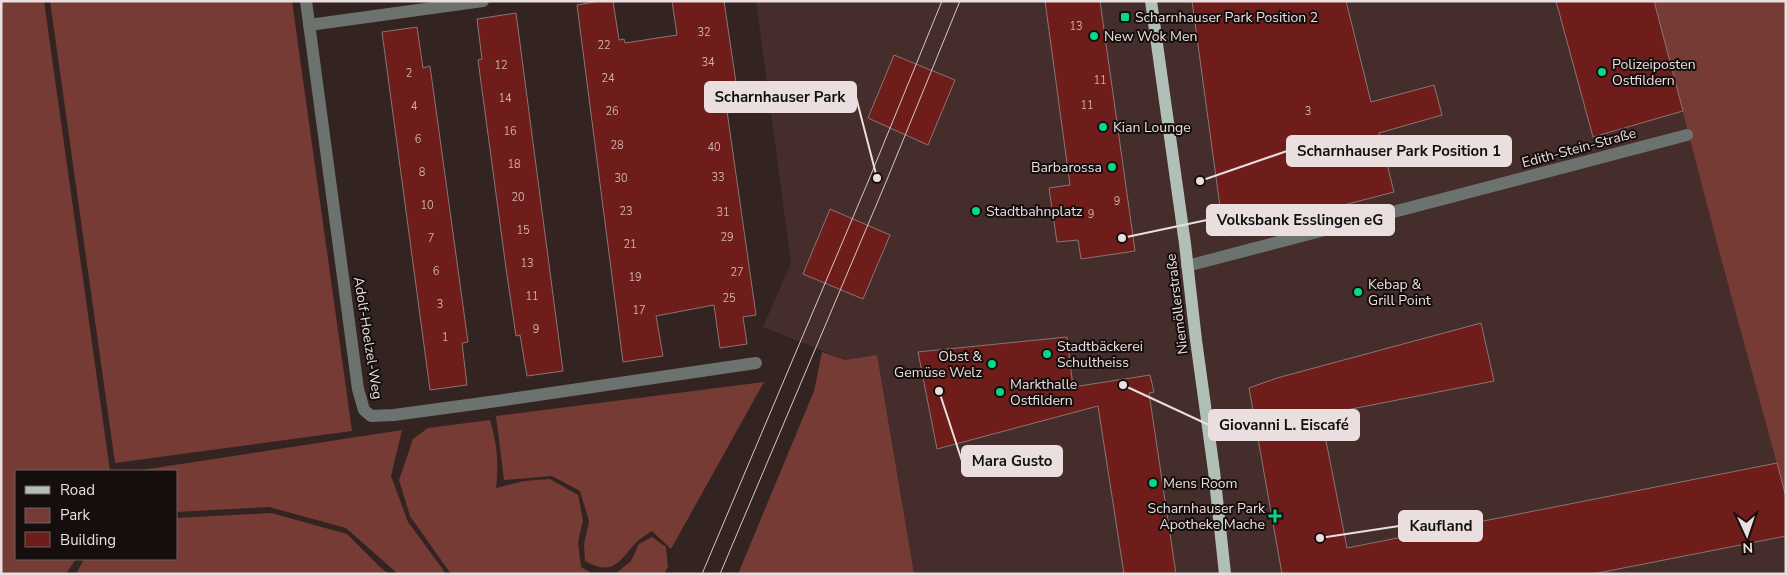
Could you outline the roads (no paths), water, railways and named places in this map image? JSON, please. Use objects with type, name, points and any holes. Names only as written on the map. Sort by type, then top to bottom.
[{"type":"main road","name":"Niemöllerstraße","points":[[1151,1],[1186,244],[1187,266],[1214,470],[1225,574]]},
{"type":"street","name":"Adolf-Hoelzel-Weg","points":[[306,1],[358,389],[364,410],[372,416],[394,415],[756,363]]},
{"type":"street","points":[[309,25],[483,1]]},
{"type":"street","name":"Edith-Stein-Straße","points":[[1187,266],[1687,135]]},
{"type":"tram line","points":[[702,574],[870,177],[942,1]]},
{"type":"tram line","points":[[720,574],[886,182],[960,1]]},
{"type":"place","name":"Scharnhauser Park Position 2","points":[[1125,17]]},
{"type":"place","name":"New Wok Men","points":[[1094,36]]},
{"type":"place","name":"Polizeiposten Ostfildern","points":[[1602,72]]},
{"type":"place","name":"Kian Lounge","points":[[1103,127]]},
{"type":"place","name":"Barbarossa","points":[[1112,167]]},
{"type":"place","name":"Scharnhauser Park","points":[[877,178]]},
{"type":"place","name":"Scharnhauser Park Position 1","points":[[1200,181]]},
{"type":"place","name":"Stadtbahnplatz","points":[[976,211]]},
{"type":"place","name":"Volksbank Esslingen eG","points":[[1122,238]]},
{"type":"place","name":"Kebap & Grill Point","points":[[1358,292]]},
{"type":"place","name":"Stadtbäckerei Schultheiss","points":[[1047,354]]},
{"type":"place","name":"Obst & Gemüse Welz","points":[[992,364]]},
{"type":"place","name":"Giovanni L. Eiscafé","points":[[1123,385]]},
{"type":"place","name":"Mara Gusto","points":[[939,391]]},
{"type":"place","name":"Markthalle Ostfildern","points":[[1000,392]]},
{"type":"place","name":"Mens Room","points":[[1153,483]]},
{"type":"place","name":"Scharnhauser Park Apotheke Mache","points":[[1275,516]]},
{"type":"place","name":"Kaufland","points":[[1320,538]]}]
